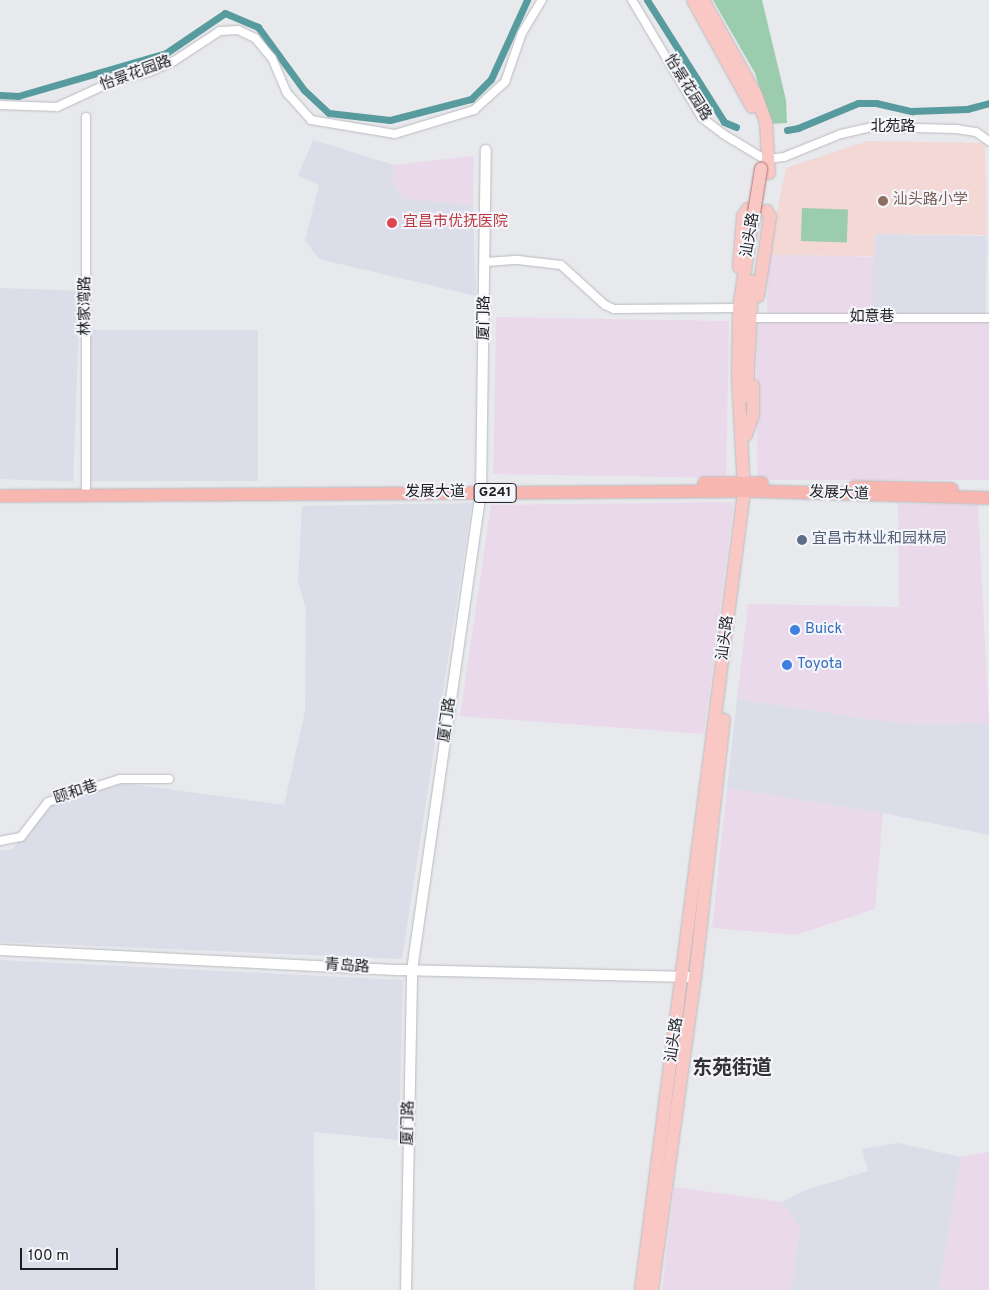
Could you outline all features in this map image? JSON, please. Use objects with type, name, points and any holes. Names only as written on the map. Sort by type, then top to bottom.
[{"type":"highway","name":"发展大道","points":[[0,496],[86,492],[747,487],[989,490]]},
{"type":"highway","name":"发展大道","points":[[747,487],[989,498]]},
{"type":"highway","name":"发展大道","points":[[0,488],[86,492]]},
{"type":"main road","name":"汕头路","points":[[693,0],[748,98],[758,122],[765,164]]},
{"type":"main road","name":"汕头路","points":[[703,0],[756,95],[766,123],[765,164],[740,308],[738,376],[747,487]]},
{"type":"main road","name":"汕头路","points":[[652,1290],[747,487],[746,435],[749,309],[757,215]]},
{"type":"main road","points":[[746,435],[753,414],[756,318],[770,217],[757,215]]},
{"type":"main road","name":"汕头路","points":[[642,1290],[689,977]]},
{"type":"street","name":"怡景花园路","points":[[0,105],[57,107],[116,80],[149,72],[174,61],[220,31],[238,30],[256,38],[272,58],[287,93],[310,120],[395,134],[474,110],[505,82],[522,33],[542,0]]},
{"type":"street","name":"怡景花园路","points":[[632,0],[702,118],[765,164]]},
{"type":"street","name":"林家湾路","points":[[86,117],[86,492]]},
{"type":"street","name":"北苑路","points":[[765,164],[841,134],[871,127],[956,129],[976,132],[989,140]]},
{"type":"street","name":"厦门路","points":[[406,1290],[412,970],[481,489],[486,262],[486,150]]},
{"type":"street","points":[[486,262],[518,260],[560,265],[605,305],[614,309],[740,308]]},
{"type":"street","name":"如意巷","points":[[756,318],[989,318]]},
{"type":"street","name":"颐和巷","points":[[0,841],[21,837],[48,802],[120,779],[169,779]]},
{"type":"street","name":"青岛路","points":[[0,950],[412,970],[689,977]]},
{"type":"shaded area","name":"宜昌市优抚医院","points":[[313,140],[394,165],[393,184],[405,199],[473,205],[476,296],[319,259],[305,241],[319,185],[298,175]]},
{"type":"shaded area","name":"汕头路小学","points":[[867,141],[985,143],[987,235],[875,234],[875,256],[768,255],[786,168]]},
{"type":"shaded area","points":[[474,156],[473,205],[405,199],[393,184],[394,165]]},
{"type":"shaded area","points":[[874,234],[987,236],[986,316],[873,314]]},
{"type":"shaded area","points":[[768,255],[875,257],[874,315],[767,313]]},
{"type":"shaded area","points":[[0,288],[80,291],[73,482],[0,479]]},
{"type":"shaded area","points":[[496,317],[729,321],[726,478],[493,474]]},
{"type":"shaded area","points":[[757,322],[989,322],[989,480],[757,480]]},
{"type":"shaded area","points":[[91,330],[258,330],[258,481],[91,481]]},
{"type":"shaded area","points":[[734,502],[704,734],[460,716],[491,505]]},
{"type":"shaded area","points":[[472,503],[402,959],[0,942],[0,850],[11,850],[54,804],[125,783],[284,805],[305,711],[306,609],[298,582],[302,506]]},
{"type":"shaded area","points":[[898,503],[978,505],[989,723],[901,724],[737,699],[748,604],[899,607]]},
{"type":"shaded area","points":[[737,699],[901,724],[989,723],[989,835],[883,813],[727,788]]},
{"type":"shaded area","points":[[727,788],[883,813],[875,909],[796,935],[712,928]]},
{"type":"shaded area","points":[[0,960],[403,980],[399,1140],[314,1132],[315,1290],[0,1290]]},
{"type":"shaded area","points":[[898,1143],[961,1157],[939,1290],[791,1290],[800,1227],[782,1202],[803,1191],[868,1171],[862,1149]]},
{"type":"shaded area","points":[[989,1152],[989,1290],[939,1290],[961,1157]]},
{"type":"shaded area","points":[[674,1187],[782,1202],[800,1226],[791,1290],[662,1290]]},
{"type":"green space","points":[[713,0],[762,0],[786,100],[787,123],[770,124],[755,73]]},
{"type":"green space","points":[[802,208],[848,210],[847,243],[801,241]]},
{"type":"waterway","points":[[0,95],[18,96],[166,53],[225,13],[258,27],[304,90],[329,113],[390,120],[471,99],[491,79],[527,0]]},
{"type":"waterway","points":[[647,0],[724,122],[736,127]]},
{"type":"waterway","points":[[787,130],[798,128],[858,103],[876,103],[912,111],[967,109],[989,103]]},
{"type":"place","name":"汕头路小学","points":[[883,201]]},
{"type":"place","name":"宜昌市优抚医院","points":[[392,223]]},
{"type":"place","name":"宜昌市林业和园林局","points":[[802,540]]},
{"type":"place","name":"Buick","points":[[795,630]]},
{"type":"place","name":"Toyota","points":[[787,665]]},
{"type":"district","name":"东苑街道","points":[[732,1069]]}]
